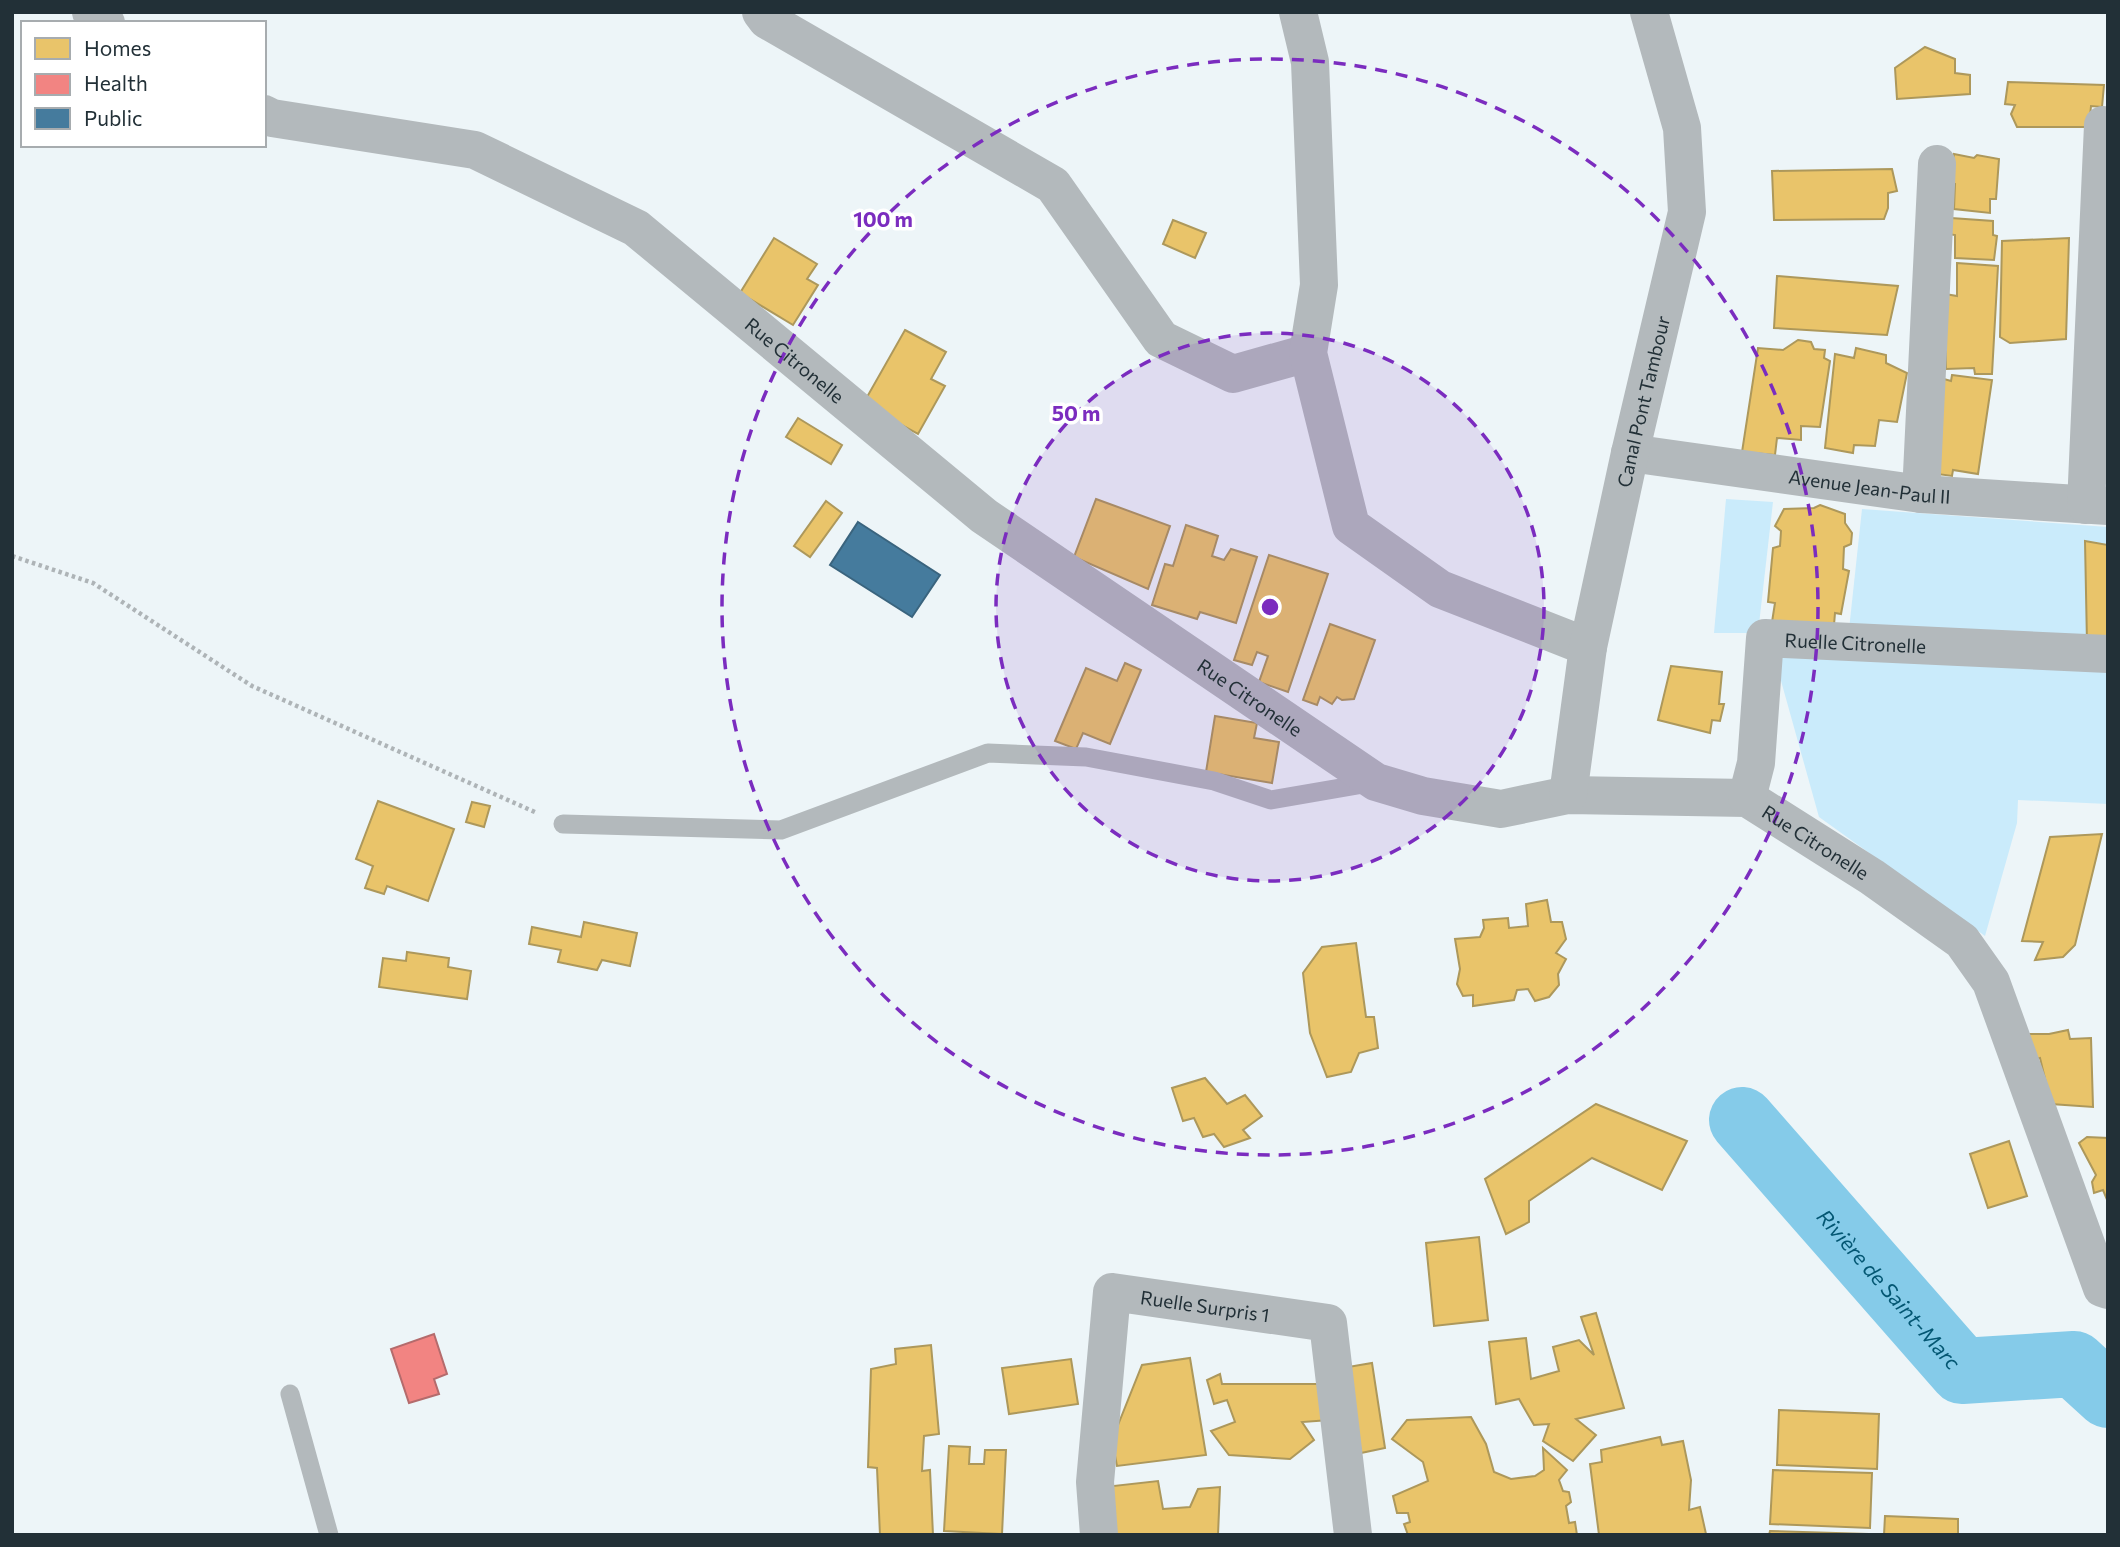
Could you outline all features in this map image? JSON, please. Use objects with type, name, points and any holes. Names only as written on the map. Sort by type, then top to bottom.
[{"type":"street","points":[[761,12],[767,20],[1053,185],[1161,339],[1233,374],[1308,353]]},
{"type":"street","points":[[1297,12],[1310,62],[1320,285],[1308,353],[1351,526],[1440,589],[1588,647]]},
{"type":"street","name":"Canal Pont Tambour","points":[[1567,795],[1588,647],[1687,212],[1682,128],[1649,12]]},
{"type":"street","name":"Rue Citronelle","points":[[266,115],[475,150],[636,228],[984,516],[1376,782],[1423,796],[1501,809],[1567,795],[1746,798],[1872,877],[1962,941],[1991,982],[2102,1288],[2108,1290]]},
{"type":"street","points":[[2097,505],[2103,125]]},
{"type":"street","points":[[1921,494],[1937,164]]},
{"type":"street","name":"Avenue Jean-Paul II","points":[[1630,453],[1921,494],[2097,505]]},
{"type":"street","name":"Ruelle Citronelle","points":[[1746,798],[1756,763],[1765,638],[2108,654]]},
{"type":"street","name":"Ruelle Surpris 1","points":[[1099,1535],[1095,1482],[1112,1292],[1328,1323],[1353,1535]]},
{"type":"lane","points":[[563,824],[781,830],[988,752],[1086,757],[1214,781],[1271,800],[1376,782]]},
{"type":"lane","points":[[290,1394],[329,1535]]},
{"type":"path","points":[[12,556],[93,583],[253,686],[563,824]]},
{"type":"shaded area","points":[[1726,499],[1773,502],[1758,633],[1714,633]]},
{"type":"shaded area","points":[[1862,509],[2108,527],[2108,661],[1847,648]]},
{"type":"shaded area","points":[[1771,645],[2108,667],[2108,804],[2018,800],[2017,823],[1985,936],[1819,817]]},
{"type":"building: Homes","points":[[1925,47],[1955,59],[1955,73],[1970,75],[1970,94],[1897,99],[1895,68]]},
{"type":"building: Homes","points":[[2008,82],[2104,85],[2102,107],[2091,106],[2089,127],[2017,127],[2011,114],[2015,105],[2005,104]]},
{"type":"building: Homes","points":[[1954,154],[1999,159],[1996,199],[1990,199],[1990,213],[1954,209],[1955,184],[1949,184]]},
{"type":"building: Homes","points":[[1892,169],[1897,191],[1888,193],[1888,208],[1884,219],[1774,220],[1772,171]]},
{"type":"building: Homes","points":[[1951,218],[1993,221],[1993,235],[1997,236],[1994,260],[1955,258],[1955,235],[1948,234]]},
{"type":"building: Homes","points":[[1173,220],[1206,233],[1195,258],[1163,244]]},
{"type":"building: Homes","points":[[774,238],[817,264],[807,279],[818,285],[793,325],[740,293]]},
{"type":"building: Homes","points":[[2069,238],[2066,339],[2010,343],[2000,337],[2002,241]]},
{"type":"building: Homes","points":[[1957,263],[1998,266],[1992,374],[1975,374],[1974,368],[1946,369],[1945,294],[1957,296]]},
{"type":"building: Homes","points":[[1777,276],[1898,286],[1887,335],[1774,328]]},
{"type":"building: Homes","points":[[905,330],[946,352],[931,379],[945,386],[918,434],[863,404]]},
{"type":"building: Homes","points":[[1798,340],[1811,342],[1814,349],[1825,350],[1824,358],[1830,361],[1820,427],[1801,426],[1801,440],[1777,438],[1775,455],[1742,452],[1758,348],[1783,350]]},
{"type":"building: Homes","points":[[1856,348],[1886,355],[1886,363],[1907,373],[1897,422],[1879,420],[1875,446],[1854,445],[1853,453],[1825,448],[1835,354],[1854,358]]},
{"type":"building: Homes","points":[[1952,375],[1992,380],[1978,474],[1953,470],[1952,476],[1930,473],[1944,379],[1951,381]]},
{"type":"building: Homes","points":[[798,418],[842,445],[831,464],[786,437]]},
{"type":"building: Homes","points":[[1096,499],[1170,526],[1148,589],[1074,557]]},
{"type":"building: Homes","points":[[826,501],[842,513],[810,557],[794,546]]},
{"type":"building: Homes","points":[[1820,505],[1845,514],[1845,523],[1852,533],[1851,544],[1844,547],[1843,569],[1849,571],[1841,614],[1835,613],[1834,625],[1772,622],[1775,603],[1768,602],[1773,548],[1780,546],[1781,531],[1775,526],[1784,509],[1814,508]]},
{"type":"building: Homes","points":[[1186,525],[1218,536],[1212,556],[1224,560],[1231,549],[1257,557],[1236,623],[1200,612],[1197,619],[1152,605],[1165,564],[1173,566]]},
{"type":"building: Homes","points":[[2085,541],[2108,545],[2108,645],[2087,643]]},
{"type":"building: Homes","points":[[1269,555],[1328,574],[1288,692],[1259,682],[1268,656],[1257,652],[1252,665],[1234,660]]},
{"type":"building: Homes","points":[[1330,624],[1375,640],[1354,699],[1342,700],[1337,697],[1332,704],[1320,697],[1317,705],[1303,700]]},
{"type":"building: Homes","points":[[1125,663],[1141,670],[1110,744],[1083,733],[1076,749],[1055,741],[1086,668],[1117,681]]},
{"type":"building: Homes","points":[[1671,666],[1722,672],[1719,704],[1724,704],[1720,721],[1712,720],[1710,733],[1658,720]]},
{"type":"building: Homes","points":[[1215,716],[1257,723],[1254,738],[1279,742],[1272,783],[1206,772]]},
{"type":"building: Homes","points":[[378,801],[454,829],[428,901],[387,886],[384,894],[365,888],[373,866],[356,859]]},
{"type":"building: Homes","points":[[472,802],[490,806],[484,827],[466,822]]},
{"type":"building: Homes","points":[[2102,834],[2075,945],[2063,957],[2035,960],[2043,942],[2022,941],[2050,837]]},
{"type":"building: Homes","points":[[1547,900],[1551,922],[1562,922],[1566,939],[1556,953],[1566,959],[1558,974],[1559,985],[1549,997],[1535,1001],[1528,989],[1517,990],[1514,1000],[1473,1006],[1473,995],[1463,996],[1457,984],[1460,969],[1455,939],[1480,937],[1484,928],[1483,920],[1508,918],[1509,928],[1528,926],[1526,904]]},
{"type":"building: Homes","points":[[584,922],[637,933],[630,966],[602,960],[597,970],[558,962],[561,950],[529,944],[532,927],[581,937]]},
{"type":"building: Homes","points":[[1356,943],[1366,1017],[1374,1017],[1378,1048],[1359,1053],[1351,1072],[1327,1077],[1310,1033],[1303,973],[1322,947]]},
{"type":"building: Homes","points":[[407,952],[449,958],[448,967],[471,971],[467,999],[379,987],[383,958],[406,961]]},
{"type":"building: Homes","points":[[2068,1030],[2070,1039],[2091,1038],[2093,1107],[2051,1104],[2040,1058],[2032,1060],[2028,1034]]},
{"type":"building: Homes","points":[[1205,1078],[1227,1104],[1245,1095],[1262,1116],[1243,1130],[1250,1138],[1224,1147],[1214,1134],[1203,1137],[1194,1118],[1183,1121],[1172,1088]]},
{"type":"building: Homes","points":[[1596,1104],[1687,1141],[1662,1190],[1592,1158],[1529,1201],[1529,1222],[1506,1234],[1485,1179]]},
{"type":"building: Homes","points":[[2087,1137],[2108,1138],[2108,1202],[2103,1190],[2094,1193],[2092,1182],[2096,1175],[2079,1143]]},
{"type":"building: Homes","points":[[2009,1141],[2027,1196],[1988,1208],[1970,1154]]},
{"type":"building: Homes","points":[[1479,1237],[1488,1320],[1434,1326],[1426,1243]]},
{"type":"building: Homes","points":[[1596,1313],[1624,1408],[1576,1419],[1596,1435],[1573,1461],[1543,1441],[1549,1424],[1534,1425],[1519,1399],[1496,1404],[1489,1342],[1526,1338],[1531,1379],[1559,1371],[1553,1347],[1579,1340],[1594,1355],[1581,1317]]},
{"type":"building: Homes","points":[[931,1345],[939,1434],[924,1436],[922,1471],[930,1470],[933,1535],[880,1535],[877,1468],[868,1467],[871,1369],[896,1364],[895,1349]]},
{"type":"building: Homes","points":[[1190,1358],[1206,1455],[1117,1466],[1112,1440],[1142,1365]]},
{"type":"building: Homes","points":[[1071,1359],[1078,1404],[1009,1414],[1002,1368]]},
{"type":"building: Homes","points":[[1372,1363],[1385,1448],[1361,1453],[1348,1367]]},
{"type":"building: Homes","points":[[1220,1374],[1222,1384],[1322,1384],[1329,1420],[1302,1422],[1314,1440],[1290,1459],[1229,1455],[1211,1431],[1235,1422],[1227,1400],[1214,1404],[1207,1380]]},
{"type":"building: Homes","points":[[1779,1410],[1879,1414],[1877,1469],[1777,1465]]},
{"type":"building: Homes","points":[[1471,1417],[1486,1444],[1494,1472],[1511,1479],[1535,1476],[1544,1470],[1543,1448],[1567,1470],[1559,1480],[1563,1491],[1569,1492],[1571,1502],[1566,1506],[1569,1523],[1575,1522],[1577,1535],[1408,1535],[1404,1524],[1410,1522],[1408,1513],[1397,1513],[1393,1496],[1428,1481],[1423,1462],[1392,1439],[1407,1420]]},
{"type":"building: Homes","points":[[1660,1437],[1662,1445],[1683,1441],[1691,1480],[1689,1510],[1700,1507],[1706,1534],[1599,1535],[1590,1464],[1602,1462],[1601,1450]]},
{"type":"building: Homes","points":[[949,1446],[970,1447],[969,1464],[984,1464],[985,1450],[1006,1450],[1002,1534],[944,1531]]},
{"type":"building: Homes","points":[[1773,1470],[1872,1473],[1870,1528],[1770,1524]]},
{"type":"building: Homes","points":[[1158,1481],[1163,1509],[1190,1507],[1198,1489],[1220,1487],[1218,1535],[1114,1535],[1104,1487]]},
{"type":"building: Homes","points":[[1885,1516],[1958,1519],[1958,1535],[1884,1535]]},
{"type":"building: Homes","points":[[1770,1531],[1869,1534],[1769,1535]]},
{"type":"building: Health","points":[[434,1334],[447,1374],[434,1379],[439,1394],[409,1403],[391,1349]]},
{"type":"building: Public","points":[[858,522],[940,575],[912,617],[830,565]]},
{"type":"waterway","name":"Rivière de Saint-Marc","points":[[1742,1120],[1962,1371],[2074,1364],[2108,1395]]}]
